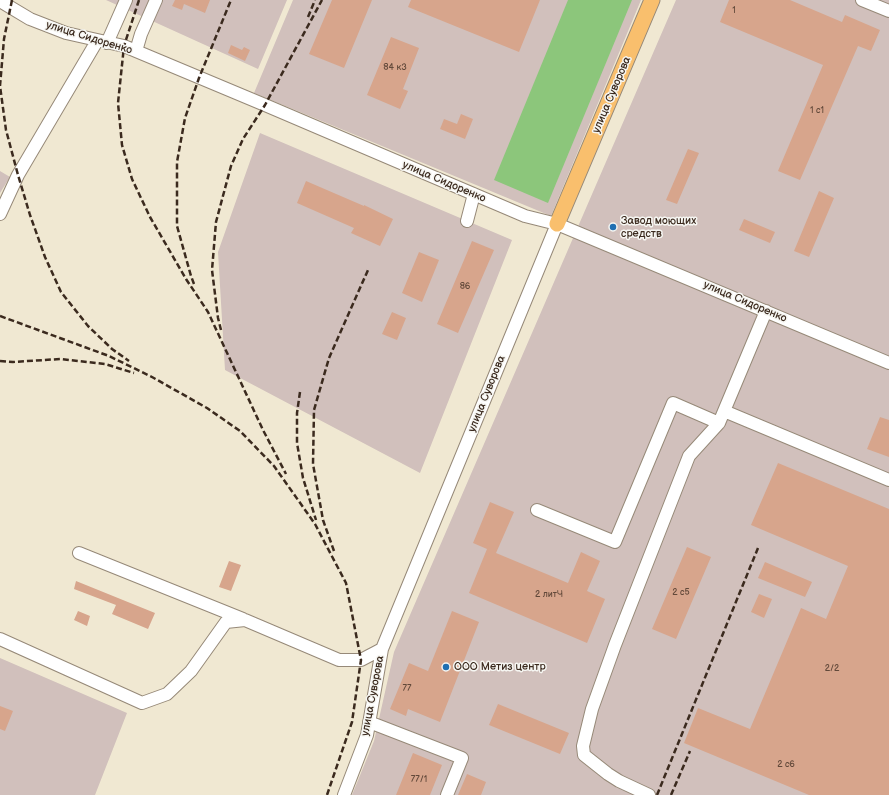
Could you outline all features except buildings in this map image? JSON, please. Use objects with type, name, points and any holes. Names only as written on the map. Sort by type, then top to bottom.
[{"type":"main road","name":"улица Суворова","points":[[558,224],[652,0]]},
{"type":"street","points":[[0,214],[18,175],[102,42],[126,0]]},
{"type":"street","points":[[136,51],[141,34],[156,0]]},
{"type":"street","points":[[862,0],[889,11]]},
{"type":"street","name":"улица Сидоренко","points":[[0,1],[30,19],[66,33],[124,46],[525,216],[558,224],[766,311],[887,358]]},
{"type":"street","points":[[467,221],[474,194]]},
{"type":"street","name":"улица Суворова","points":[[344,795],[367,736],[382,649],[558,224]]},
{"type":"street","points":[[649,795],[619,781],[608,774],[584,755],[583,746],[592,709],[615,645],[689,456],[719,423],[766,311]]},
{"type":"street","points":[[536,510],[615,542],[673,403],[719,423]]},
{"type":"street","points":[[724,411],[889,480]]},
{"type":"street","points":[[79,553],[245,620],[339,660],[362,660],[382,649]]},
{"type":"street","points":[[0,639],[142,703],[167,694],[192,671],[226,622],[245,620]]},
{"type":"street","points":[[369,722],[462,758],[447,795]]},
{"type":"shaded area","points":[[106,0],[287,0],[258,69]]},
{"type":"shaded area","points":[[293,0],[641,0],[551,216],[254,93]]},
{"type":"shaded area","points":[[676,0],[889,0],[889,795],[352,795],[374,741],[394,652]]},
{"type":"shaded area","points":[[260,133],[512,240],[420,473],[225,370],[218,252]]},
{"type":"shaded area","points":[[0,171],[10,177],[0,193]]},
{"type":"shaded area","points":[[0,658],[127,713],[95,795],[0,795]]},
{"type":"green space","points":[[568,0],[632,0],[548,203],[494,180]]},
{"type":"railway","points":[[12,0],[4,39],[0,86],[6,130],[30,215],[45,257],[61,292],[88,326],[112,349],[129,361]]},
{"type":"railway","points":[[139,0],[124,46],[118,103],[122,145],[132,179],[150,217],[186,279],[208,312],[263,430],[286,474]]},
{"type":"railway","points":[[194,284],[177,226],[177,162],[185,118],[199,78],[231,0]]},
{"type":"railway","points":[[308,17],[315,0]]},
{"type":"railway","points":[[221,330],[212,270],[216,222],[231,166],[243,139],[265,105],[322,0]]},
{"type":"railway","points":[[334,551],[323,520],[313,464],[314,410],[329,358],[368,270]]},
{"type":"railway","points":[[0,316],[109,356],[152,377],[207,408],[240,431],[274,466],[315,524],[346,583],[361,660],[352,722],[327,795]]},
{"type":"railway","points":[[0,361],[13,362],[60,359],[105,364],[134,373]]},
{"type":"railway","points":[[300,392],[297,413],[297,443],[303,478],[316,520]]},
{"type":"railway","points":[[657,795],[758,548]]},
{"type":"railway","points":[[671,795],[690,751]]},
{"type":"place","name":"Завод моющих средств","points":[[613,227]]},
{"type":"place","name":"ООО Метиз центр","points":[[446,667]]}]
